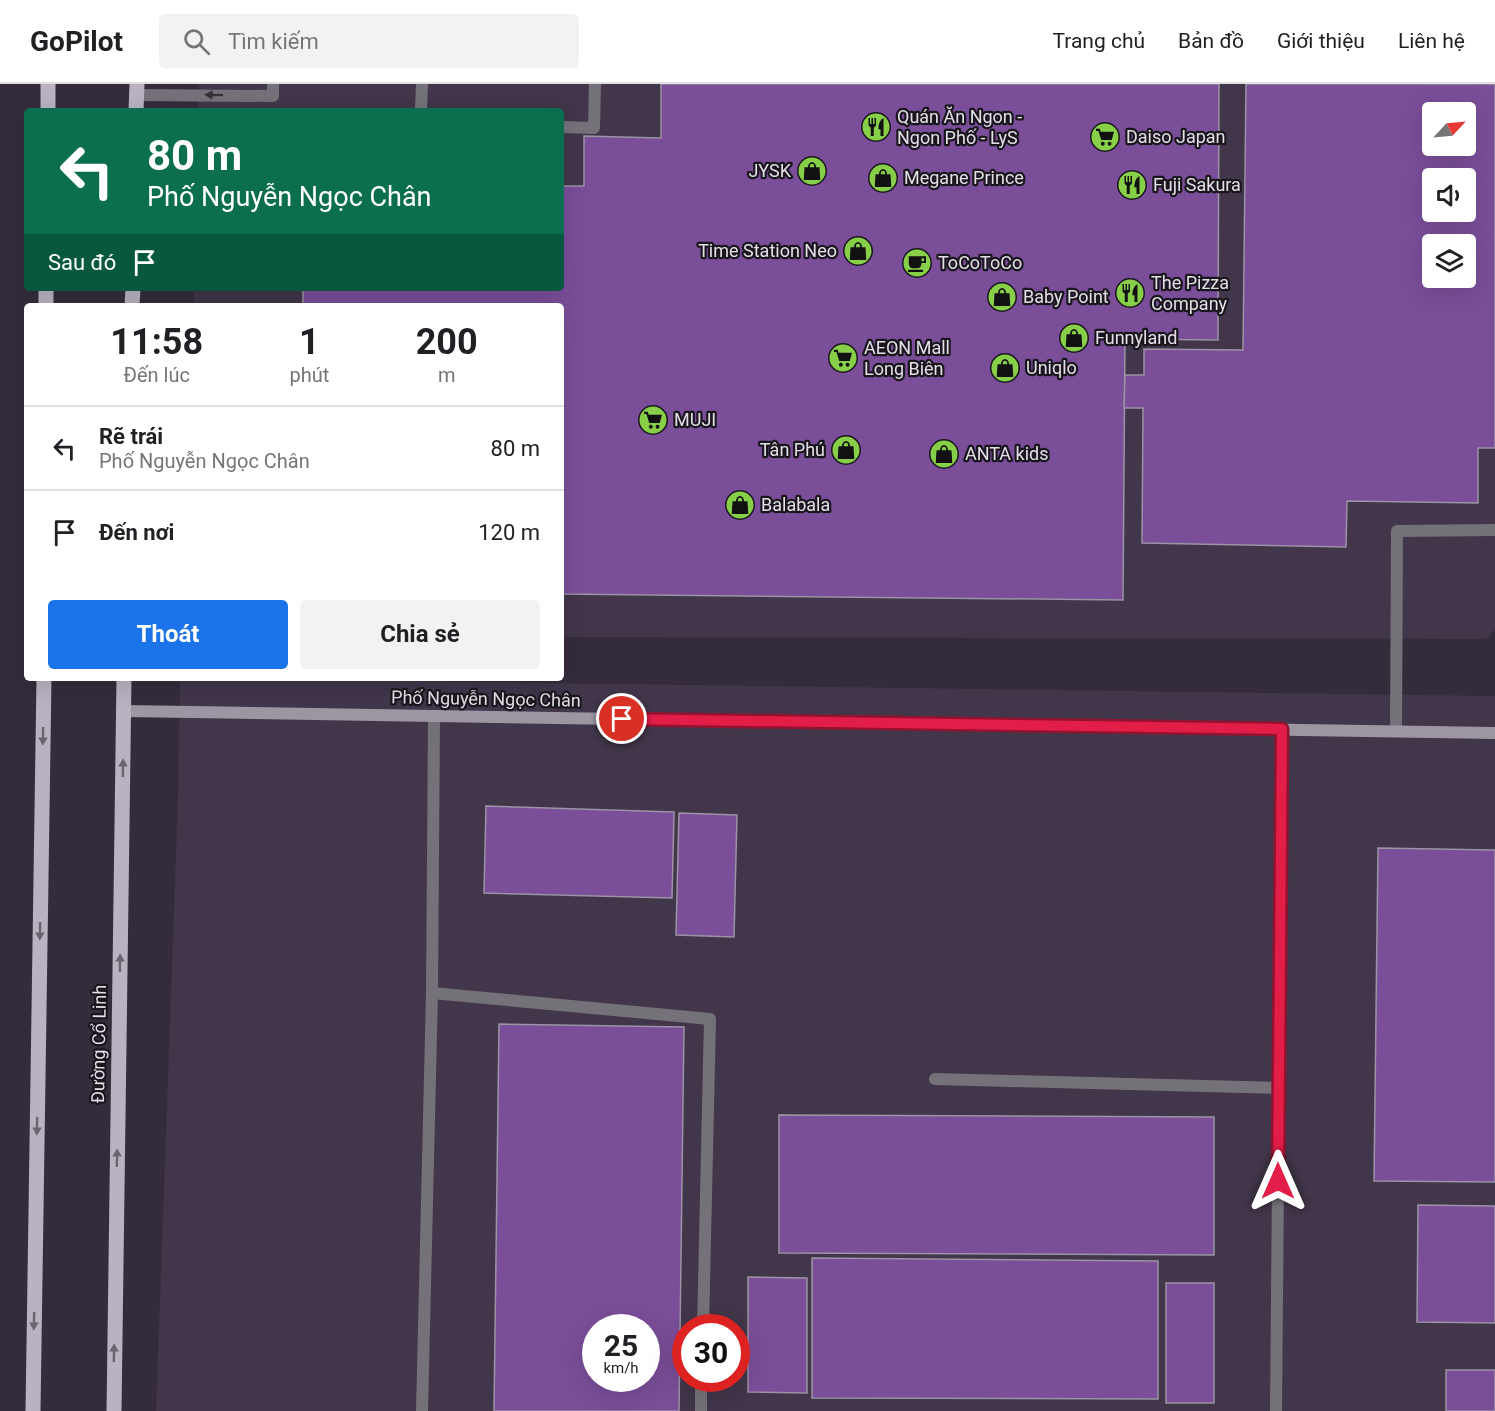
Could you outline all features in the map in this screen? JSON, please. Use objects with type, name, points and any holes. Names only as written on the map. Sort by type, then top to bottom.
[{"type":"main road","points":[[48,84],[48,108]]},
{"type":"main road","points":[[136,89],[136,108]]},
{"type":"main road","points":[[33,1411],[44,681]]},
{"type":"main road","name":"Đường Cổ Linh","points":[[114,1411],[124,681]]},
{"type":"street","points":[[136,89],[273,96],[273,84]]},
{"type":"street","points":[[421,108],[422,84]]},
{"type":"street","points":[[564,127],[594,128],[595,84]]},
{"type":"street","points":[[1396,731],[1397,531],[1495,530]]},
{"type":"street","name":"Phố Nguyễn Ngọc Chân","points":[[124,711],[1495,733]]},
{"type":"street","points":[[422,1411],[432,993],[434,716]]},
{"type":"street","points":[[1276,1411],[1282,729]]},
{"type":"street","points":[[432,993],[710,1019],[703,1314]]},
{"type":"street","points":[[935,1079],[1279,1088]]},
{"type":"street","points":[[701,1392],[701,1411]]},
{"type":"shaded area","points":[[199,84],[1495,84],[1495,630],[1486,639],[564,637],[564,303],[194,303],[194,291],[564,291],[564,108],[198,108]]},
{"type":"shaded area","points":[[180,681],[399,681],[1495,696],[1495,1411],[156,1411],[178,800]]},
{"type":"building","name":"AEON Mall Long Biên","points":[[661,84],[1219,84],[1218,340],[1125,339],[1123,600],[564,594],[564,303],[303,303],[303,291],[564,291],[564,186],[584,186],[584,136],[661,138]]},
{"type":"building","points":[[1246,84],[1495,84],[1495,448],[1478,448],[1478,503],[1347,501],[1346,547],[1142,543],[1143,408],[1124,408],[1125,375],[1144,375],[1144,349],[1243,350]]},
{"type":"building","points":[[486,806],[674,812],[672,898],[484,893]]},
{"type":"building","points":[[679,813],[737,815],[734,937],[676,935]]},
{"type":"building","points":[[1378,848],[1495,850],[1495,1182],[1374,1181]]},
{"type":"building","points":[[499,1024],[684,1027],[680,1314],[672,1314],[672,1392],[679,1392],[679,1411],[494,1411]]},
{"type":"building","points":[[779,1115],[1214,1117],[1214,1255],[779,1253]]},
{"type":"building","points":[[1418,1205],[1495,1206],[1495,1323],[1417,1322]]},
{"type":"building","points":[[812,1258],[1158,1261],[1158,1399],[812,1398]]},
{"type":"building","points":[[748,1277],[807,1278],[807,1393],[748,1392],[750,1392],[750,1314],[748,1314]]},
{"type":"building","points":[[1166,1283],[1214,1283],[1214,1403],[1166,1403]]},
{"type":"building","points":[[1446,1370],[1495,1370],[1495,1411],[1446,1411]]},
{"type":"place","name":"Quán Ăn Ngon - Ngon Phố - LyS","points":[[876,127]]},
{"type":"place","name":"Daiso Japan","points":[[1105,137]]},
{"type":"place","name":"JYSK","points":[[812,171]]},
{"type":"place","name":"Megane Prince","points":[[883,178]]},
{"type":"place","name":"Fuji Sakura","points":[[1132,185]]},
{"type":"place","name":"Time Station Neo","points":[[858,251]]},
{"type":"place","name":"ToCoToCo","points":[[917,263]]},
{"type":"place","name":"The Pizza Company","points":[[1130,293]]},
{"type":"place","name":"Baby Point","points":[[1002,297]]},
{"type":"place","name":"Funnyland","points":[[1074,338]]},
{"type":"place","name":"AEON Mall Long Biên","points":[[843,358]]},
{"type":"place","name":"Uniqlo","points":[[1005,368]]},
{"type":"place","name":"MUJI","points":[[653,420]]},
{"type":"place","name":"Tân Phú","points":[[846,450]]},
{"type":"place","name":"ANTA kids","points":[[944,454]]},
{"type":"place","name":"Balabala","points":[[740,505]]},
{"type":"route","points":[[622,719],[1282,729],[1278,1181]]}]
